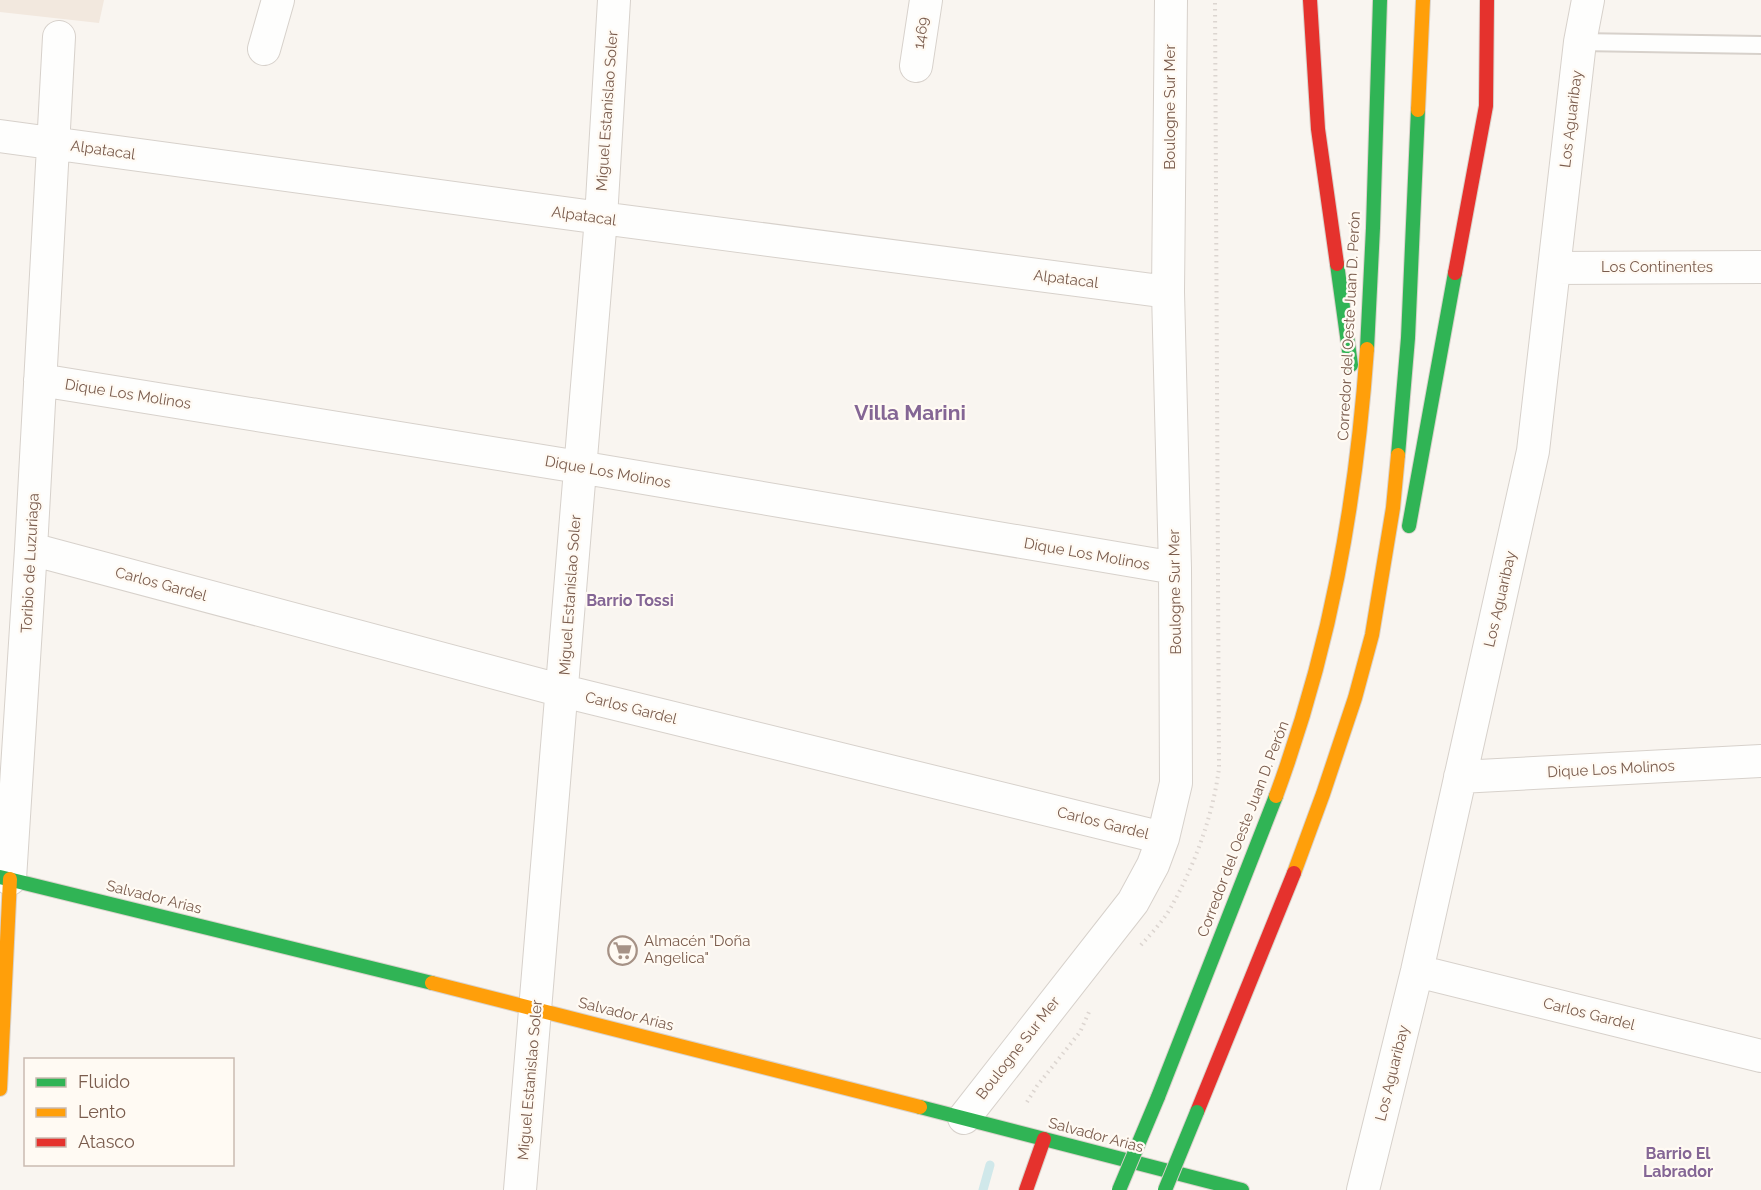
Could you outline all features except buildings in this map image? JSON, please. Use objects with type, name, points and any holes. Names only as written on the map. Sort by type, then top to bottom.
[{"type":"main road","points":[[1310,0],[1318,129],[1360,433]]},
{"type":"main road","name":"Corredor del Oeste Juan D. Perón","points":[[1119,1190],[1274,802],[1301,723],[1333,606],[1360,433],[1368,336],[1380,0]]},
{"type":"main road","points":[[1165,1190],[1289,885],[1323,794],[1355,698],[1372,635],[1393,508],[1401,427],[1408,338],[1423,0]]},
{"type":"main road","points":[[1406,538],[1414,506],[1486,106],[1488,0]]},
{"type":"main road","points":[[1372,635],[1394,582]]},
{"type":"main road","name":"Salvador Arias","points":[[5,878],[536,1008],[1242,1190]]},
{"type":"main road","name":"Toribio de Luzuriaga","points":[[0,1089],[5,878]]},
{"type":"main road","points":[[1026,1190],[1044,1139]]},
{"type":"street","points":[[264,49],[278,0]]},
{"type":"street","name":"Miguel Estanislao Soler","points":[[520,1190],[601,218],[614,0]]},
{"type":"street","name":"1469","points":[[916,66],[926,0]]},
{"type":"street","name":"Boulogne Sur Mer","points":[[964,1118],[1133,902],[1153,865],[1163,838],[1176,783],[1175,568],[1168,292],[1171,0]]},
{"type":"street","name":"Los Aguaribay","points":[[1363,1190],[1417,971],[1533,451],[1580,42],[1588,0]]},
{"type":"street","name":"Toribio de Luzuriaga","points":[[5,878],[31,549],[59,37]]},
{"type":"street","name":"Alpatacal","points":[[0,136],[1168,292]]},
{"type":"street","name":"Los Continentes","points":[[1554,268],[1761,267]]},
{"type":"street","name":"Dique Los Molinos","points":[[40,380],[579,467],[1175,568]]},
{"type":"street","name":"Carlos Gardel","points":[[31,549],[563,691],[1163,838]]},
{"type":"street","name":"Dique Los Molinos","points":[[1460,777],[1761,761]]},
{"type":"street","name":"Carlos Gardel","points":[[1417,971],[1761,1056]]},
{"type":"lane","points":[[1580,42],[1761,45]]},
{"type":"shaded area","points":[[0,0],[104,0],[99,23],[0,12]]},
{"type":"waterway","points":[[983,1190],[990,1165]]},
{"type":"traffic: fast","points":[[1367,349],[1380,0]]},
{"type":"traffic: fast","points":[[1398,455],[1408,338],[1418,110]]},
{"type":"traffic: fast","points":[[1337,264],[1351,365]]},
{"type":"traffic: fast","points":[[1409,526],[1455,273]]},
{"type":"traffic: fast","points":[[1158,1097],[1276,796]]},
{"type":"traffic: fast","points":[[0,877],[432,983]]},
{"type":"traffic: fast","points":[[1119,1190],[1158,1097]]},
{"type":"traffic: fast","points":[[920,1107],[1242,1190]]},
{"type":"traffic: fast","points":[[1165,1190],[1197,1112]]},
{"type":"traffic: slow","points":[[1418,110],[1423,0]]},
{"type":"traffic: slow","points":[[1276,796],[1311,686],[1338,576],[1356,464],[1367,349]]},
{"type":"traffic: slow","points":[[1294,873],[1355,698],[1372,635],[1393,508],[1398,455]]},
{"type":"traffic: slow","points":[[0,1089],[10,879]]},
{"type":"traffic: slow","points":[[432,983],[920,1107]]},
{"type":"traffic: jam","points":[[1310,0],[1318,129],[1337,264]]},
{"type":"traffic: jam","points":[[1455,273],[1486,106],[1487,0]]},
{"type":"traffic: jam","points":[[1197,1112],[1294,873]]},
{"type":"traffic: jam","points":[[1026,1190],[1044,1139]]},
{"type":"place","name":"Almacén \"Doña Angelica\"","points":[[623,950]]},
{"type":"district","name":"Villa Marini","points":[[910,412]]},
{"type":"district","name":"Barrio Tossi","points":[[630,600]]},
{"type":"district","name":"Barrio El Labrador","points":[[1678,1162]]}]
